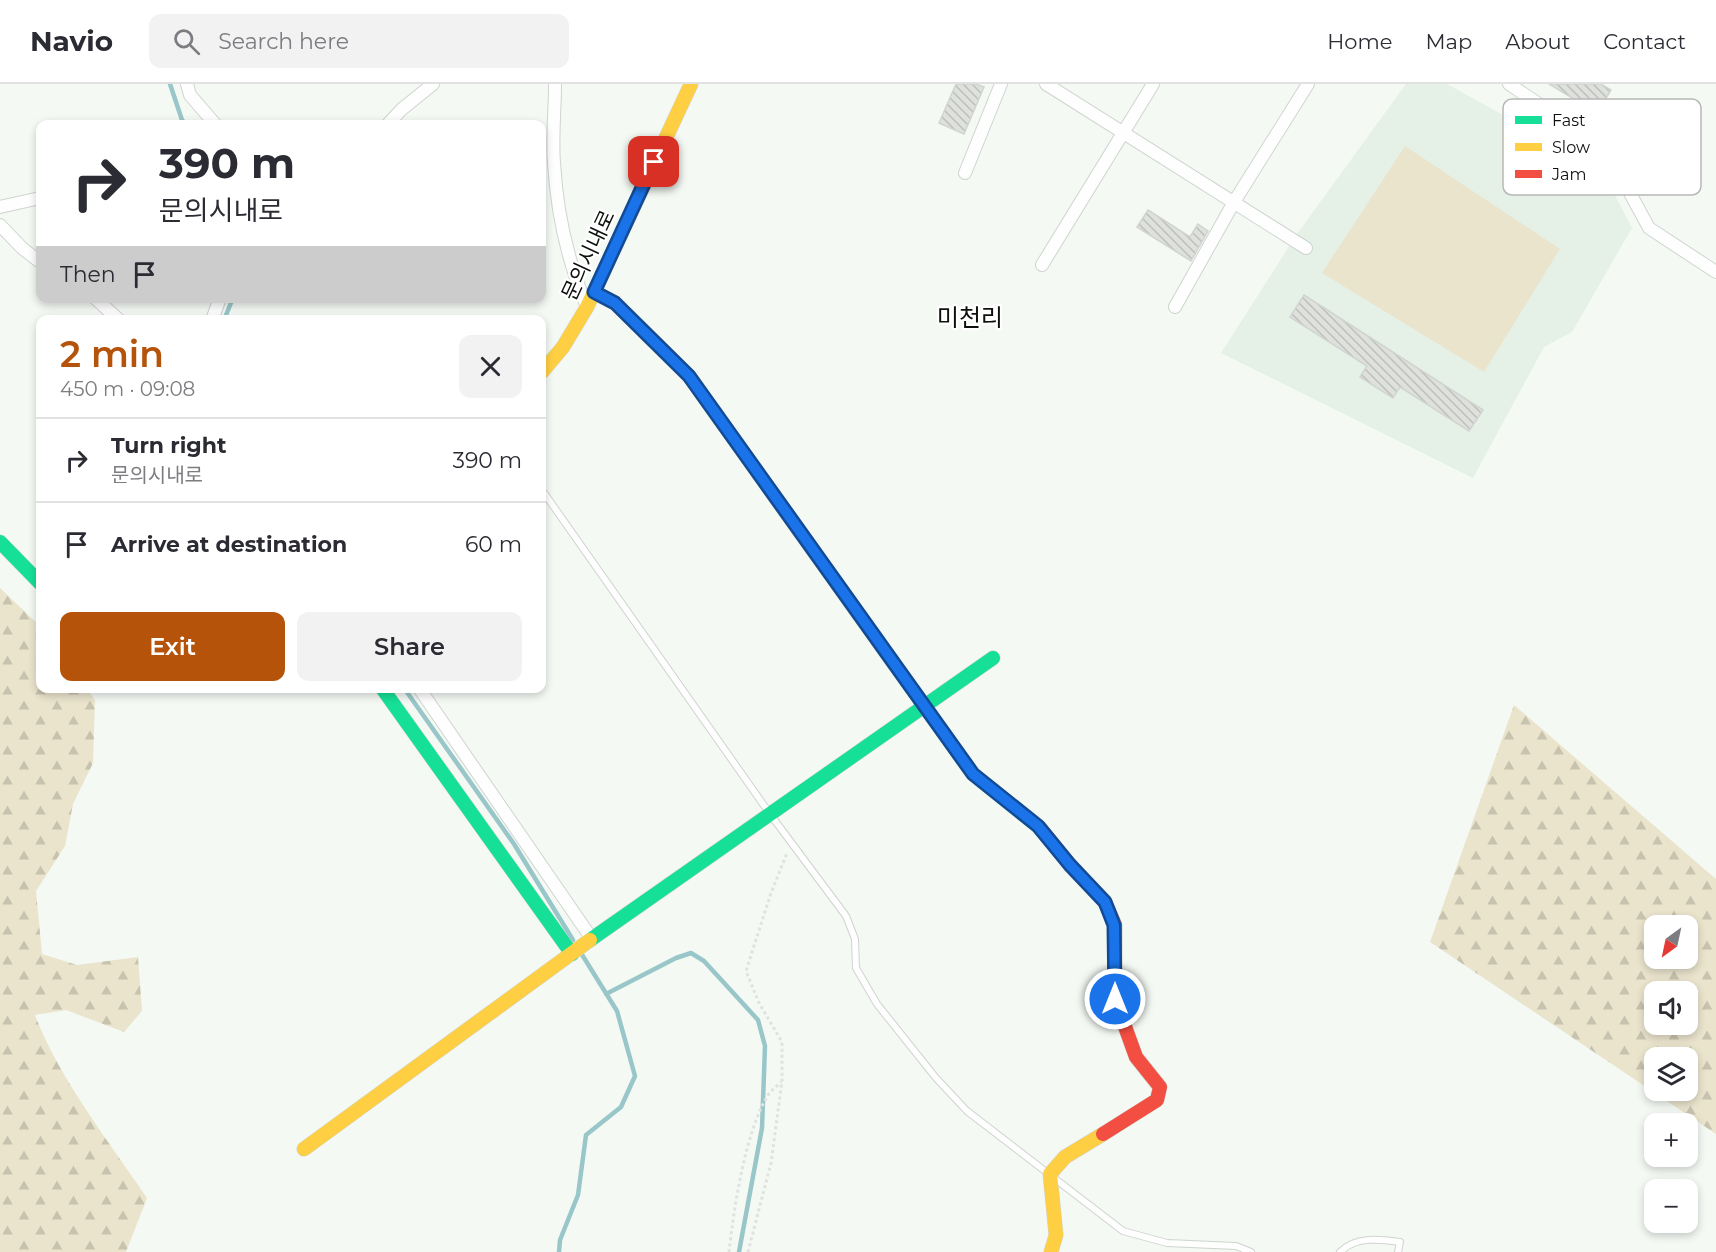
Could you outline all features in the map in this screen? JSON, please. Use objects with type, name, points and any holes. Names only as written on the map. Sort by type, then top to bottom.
[{"type":"street","points":[[187,84],[190,95],[212,120]]},
{"type":"street","points":[[392,120],[433,84]]},
{"type":"street","points":[[555,84],[553,161],[558,212],[566,250],[587,307]]},
{"type":"street","name":"문의시내로","points":[[546,367],[563,347],[587,307],[691,84]]},
{"type":"street","points":[[965,173],[1001,84]]},
{"type":"street","points":[[1046,84],[1306,248]]},
{"type":"street","points":[[1042,265],[1153,84]]},
{"type":"street","points":[[1175,307],[1234,202],[1308,84]]},
{"type":"street","points":[[1509,84],[1531,99]]},
{"type":"street","points":[[1631,195],[1649,228],[1716,272]]},
{"type":"street","points":[[0,207],[36,199]]},
{"type":"street","points":[[0,225],[36,259]]},
{"type":"street","points":[[594,292],[615,303],[689,376],[973,774],[1038,826],[1105,902],[1114,925],[1115,999],[1136,1057],[1160,1087],[1157,1100],[1065,1157],[1050,1174],[1056,1235],[1051,1252]]},
{"type":"street","points":[[100,303],[114,315]]},
{"type":"street","points":[[0,542],[36,579]]},
{"type":"street","points":[[304,1149],[590,941],[993,658]]},
{"type":"street","points":[[386,693],[574,953]]},
{"type":"street","points":[[422,693],[590,941]]},
{"type":"lane","points":[[546,496],[770,814],[846,916],[855,939],[856,968],[877,1004],[936,1078],[967,1111],[1123,1231],[1167,1243],[1236,1246],[1251,1252]]},
{"type":"lane","points":[[1340,1252],[1346,1245],[1373,1239],[1400,1242],[1398,1252]]},
{"type":"path","points":[[748,1252],[771,1163],[782,1082],[782,1042],[759,1003],[746,971],[771,893],[792,843]]},
{"type":"path","points":[[729,1252],[735,1209],[752,1132],[770,1093],[782,1082]]},
{"type":"shaded area","points":[[1406,84],[1447,84],[1503,115],[1503,195],[1615,195],[1632,228],[1572,332],[1544,347],[1473,478],[1221,353],[1297,234]]},
{"type":"green space","points":[[1405,146],[1560,249],[1484,372],[1322,273]]},
{"type":"green space","points":[[0,588],[36,622],[36,693],[90,693],[95,700],[93,763],[73,804],[65,846],[36,891],[42,954],[77,965],[138,957],[142,1011],[124,1032],[66,1010],[35,1015],[71,1086],[147,1198],[126,1252],[0,1252]]},
{"type":"green space","points":[[1514,705],[1716,879],[1716,1134],[1698,1122],[1698,1113],[1685,1113],[1667,1101],[1698,1101],[1698,1047],[1644,1047],[1644,1086],[1430,942]]},
{"type":"building","points":[[956,84],[976,84],[984,87],[964,134],[939,123]]},
{"type":"building","points":[[1549,84],[1601,84],[1611,90],[1606,99],[1574,99]]},
{"type":"building","points":[[1148,210],[1190,237],[1198,224],[1208,231],[1191,261],[1137,227]]},
{"type":"building","points":[[1304,295],[1483,410],[1469,431],[1400,387],[1393,398],[1360,377],[1367,366],[1290,317]]},
{"type":"waterway","points":[[170,84],[182,120]]},
{"type":"waterway","points":[[226,315],[231,303]]},
{"type":"waterway","points":[[408,693],[514,844],[573,940]]},
{"type":"waterway","points":[[559,1252],[560,1240],[578,1195],[586,1135],[621,1107],[635,1076],[617,1011],[581,953]]},
{"type":"waterway","points":[[606,994],[676,958],[691,953],[704,961],[758,1020],[765,1046],[762,1128],[739,1252]]},
{"type":"traffic: fast","points":[[0,542],[36,579]]},
{"type":"traffic: fast","points":[[882,647],[973,774],[1040,828]]},
{"type":"traffic: fast","points":[[590,940],[993,658]]},
{"type":"traffic: fast","points":[[386,693],[572,954]]},
{"type":"traffic: slow","points":[[546,367],[563,347],[587,307],[691,84]]},
{"type":"traffic: slow","points":[[594,292],[615,303],[689,376],[882,647]]},
{"type":"traffic: slow","points":[[304,1149],[590,940]]},
{"type":"traffic: slow","points":[[1051,1252],[1056,1235],[1050,1174],[1065,1157],[1103,1134]]},
{"type":"traffic: jam","points":[[1040,828],[1070,865],[1105,902],[1115,925],[1115,999],[1136,1057],[1160,1087],[1157,1100],[1103,1134]]},
{"type":"district","name":"미천리","points":[[970,317]]},
{"type":"route","points":[[654,162],[594,292],[615,303],[689,376],[973,774],[1038,826],[1105,902],[1114,925],[1115,999]]}]
